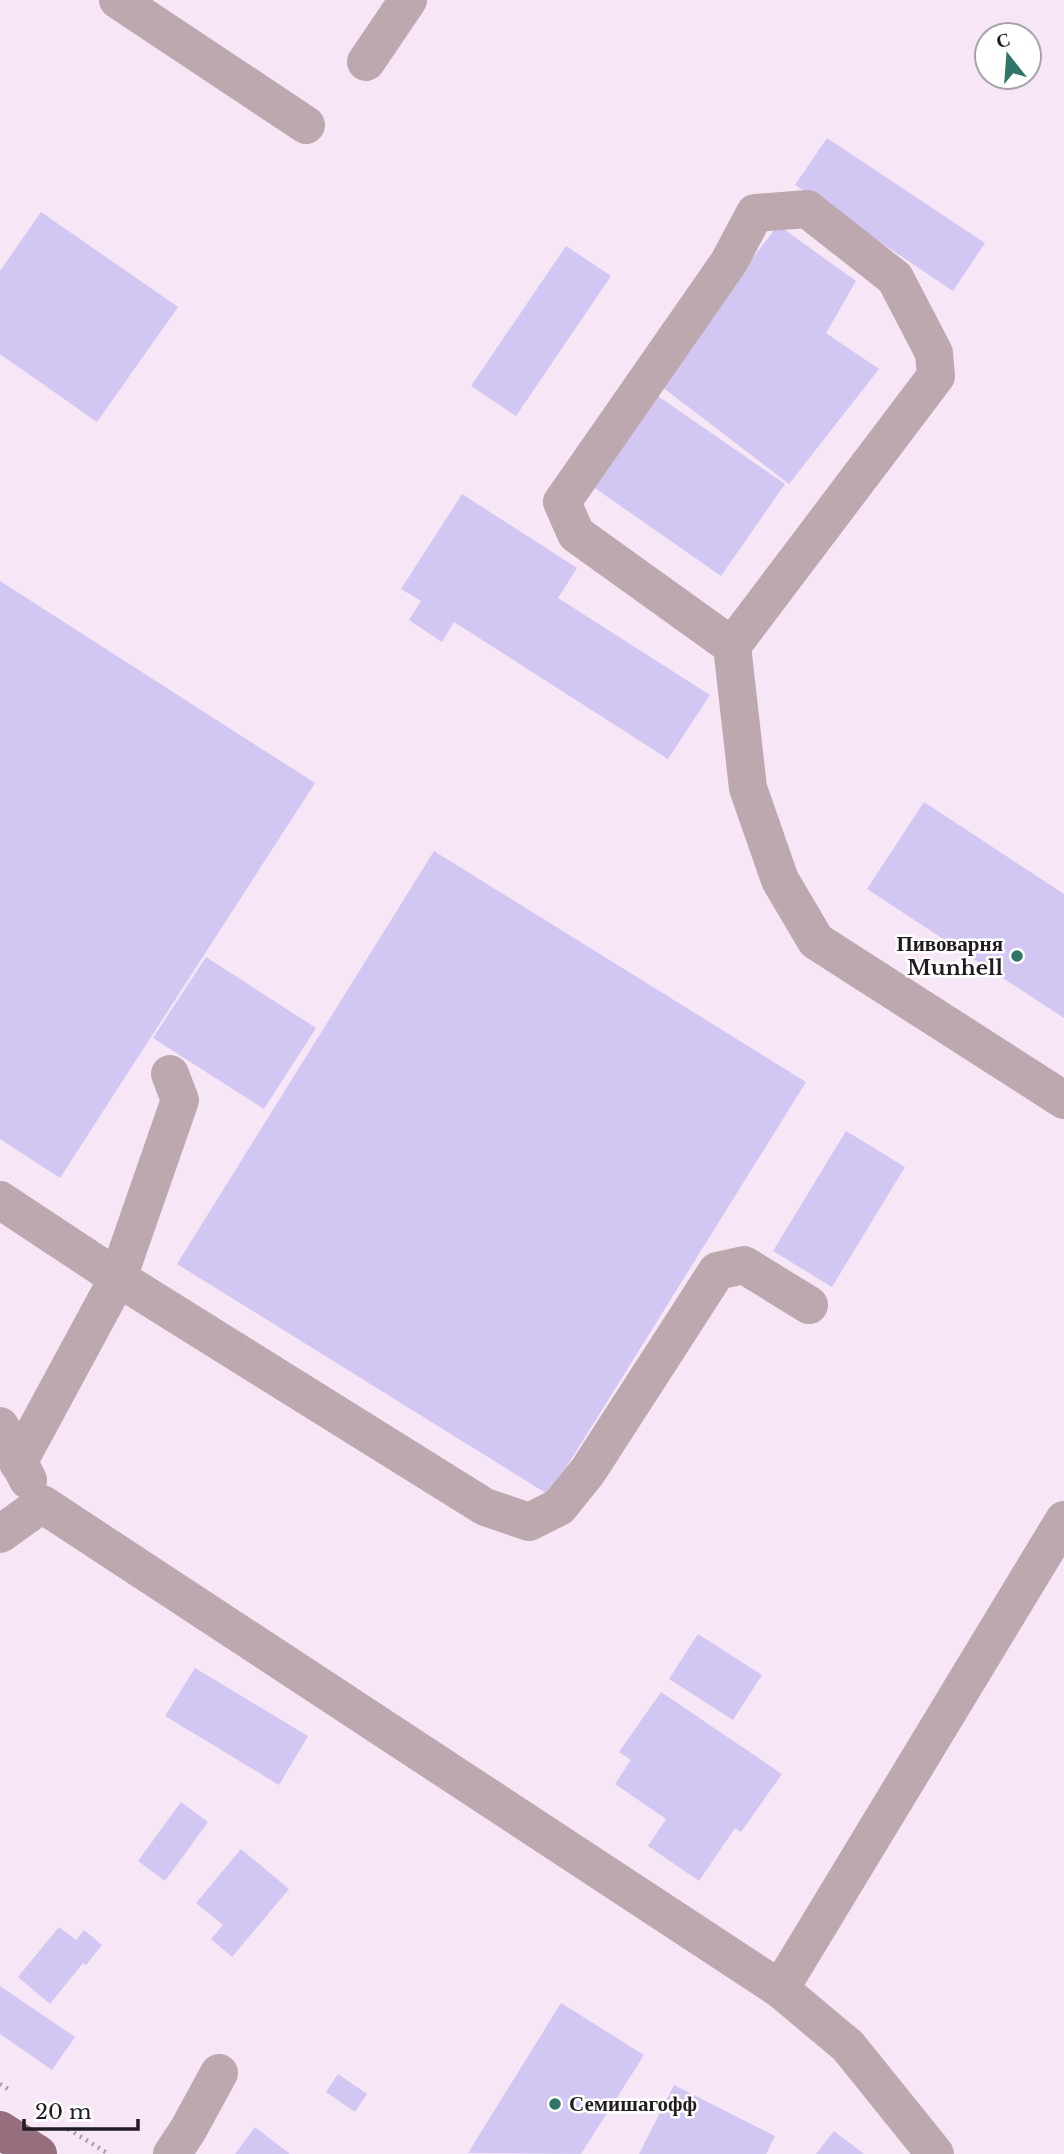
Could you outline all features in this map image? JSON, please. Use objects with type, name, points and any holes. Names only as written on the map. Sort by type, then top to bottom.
[{"type":"main road","points":[[0,2130],[38,2154]]},
{"type":"street","points":[[118,0],[306,125]]},
{"type":"street","points":[[366,62],[408,0]]},
{"type":"street","points":[[732,646],[576,534],[562,502],[729,262],[755,213],[807,209],[895,278],[934,353],[936,376],[732,646],[748,788],[780,880],[816,941],[1064,1100]]},
{"type":"street","points":[[18,1463],[118,1278],[180,1100],[170,1074]]},
{"type":"street","points":[[0,1200],[118,1278],[485,1507],[529,1522],[559,1507],[588,1471],[717,1271],[744,1265],[809,1305]]},
{"type":"street","points":[[0,1426],[42,1504],[780,1989],[848,2046],[935,2154]]},
{"type":"street","points":[[0,1534],[42,1504]]},
{"type":"street","points":[[780,1989],[1064,1520]]},
{"type":"street","points":[[172,2154],[219,2073]]},
{"type":"building","points":[[827,138],[985,243],[953,291],[795,185]]},
{"type":"building","points":[[41,212],[178,307],[97,422],[0,354],[0,271]]},
{"type":"building","points":[[778,225],[856,281],[826,333],[879,369],[789,484],[657,383]]},
{"type":"building","points":[[566,246],[611,276],[516,416],[471,386]]},
{"type":"building","points":[[655,394],[785,484],[721,576],[592,486]]},
{"type":"building","points":[[462,494],[577,568],[558,598],[710,695],[668,759],[454,622],[442,642],[409,620],[421,601],[401,589]]},
{"type":"building","points":[[0,581],[315,783],[60,1178],[0,1139]]},
{"type":"building","name":"Пивоварня Munhell","points":[[924,802],[1064,894],[1064,1018],[867,889]]},
{"type":"building","points":[[434,851],[806,1082],[549,1495],[177,1264]]},
{"type":"building","points":[[206,957],[316,1028],[264,1109],[153,1038]]},
{"type":"building","points":[[846,1131],[905,1167],[832,1287],[773,1251]]},
{"type":"building","points":[[698,1634],[762,1675],[733,1720],[669,1679]]},
{"type":"building","points":[[195,1668],[308,1736],[279,1785],[165,1716]]},
{"type":"building","points":[[661,1692],[782,1774],[741,1832],[735,1828],[699,1881],[648,1846],[666,1819],[615,1784],[631,1760],[619,1752]]},
{"type":"building","points":[[181,1802],[208,1822],[165,1881],[138,1861]]},
{"type":"building","points":[[241,1849],[289,1889],[232,1957],[211,1939],[223,1925],[196,1903]]},
{"type":"building","points":[[59,1927],[76,1940],[84,1930],[102,1945],[86,1965],[83,1963],[50,2004],[18,1977]]},
{"type":"building","points":[[0,1986],[75,2037],[52,2070],[0,2034]]},
{"type":"building","name":"Семишагофф","points":[[561,2003],[644,2055],[581,2154],[468,2153]]},
{"type":"building","points":[[338,2074],[367,2094],[355,2112],[326,2092]]},
{"type":"building","points":[[674,2085],[775,2136],[766,2154],[639,2154]]},
{"type":"building","points":[[255,2127],[290,2154],[235,2154]]},
{"type":"building","points":[[834,2131],[864,2154],[816,2154]]},
{"type":"place","name":"Пивоварня Munhell","points":[[1017,956]]},
{"type":"place","name":"Семишагофф","points":[[555,2104]]}]
